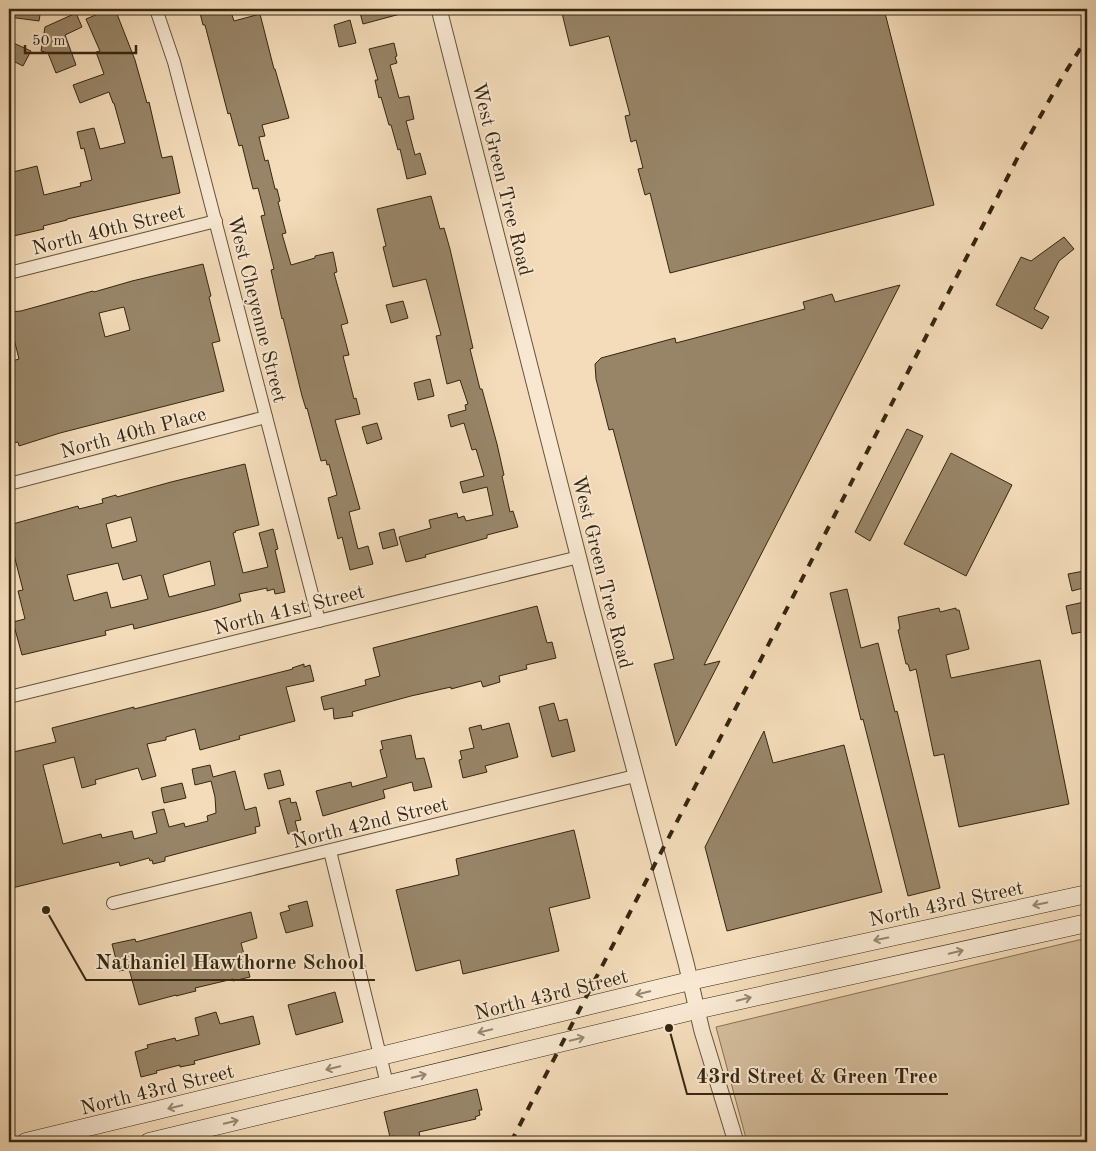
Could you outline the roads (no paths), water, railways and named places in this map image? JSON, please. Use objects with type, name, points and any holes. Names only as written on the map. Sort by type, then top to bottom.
[{"type":"main road","name":"North 43rd Street","points":[[26,1142],[690,982],[1087,894]]},
{"type":"main road","points":[[150,1142],[696,1010],[1087,923]]},
{"type":"street","name":"West Cheyenne Street","points":[[156,9],[174,62],[319,621]]},
{"type":"street","name":"West Green Tree Road","points":[[439,9],[578,557],[696,1010],[736,1142]]},
{"type":"street","name":"North 40th Street","points":[[9,274],[216,221]]},
{"type":"street","name":"North 40th Place","points":[[9,484],[266,417]]},
{"type":"street","name":"North 41st Street","points":[[10,693],[319,621],[578,557]]},
{"type":"street","name":"North 42nd Street","points":[[113,903],[635,776]]},
{"type":"street","points":[[330,851],[387,1084]]},
{"type":"railway","points":[[511,1142],[1021,151],[1060,81],[1087,38]]},
{"type":"place","name":"Nathaniel Hawthorne School","points":[[46,910]]},
{"type":"place","name":"43rd Street & Green Tree","points":[[669,1028]]}]
